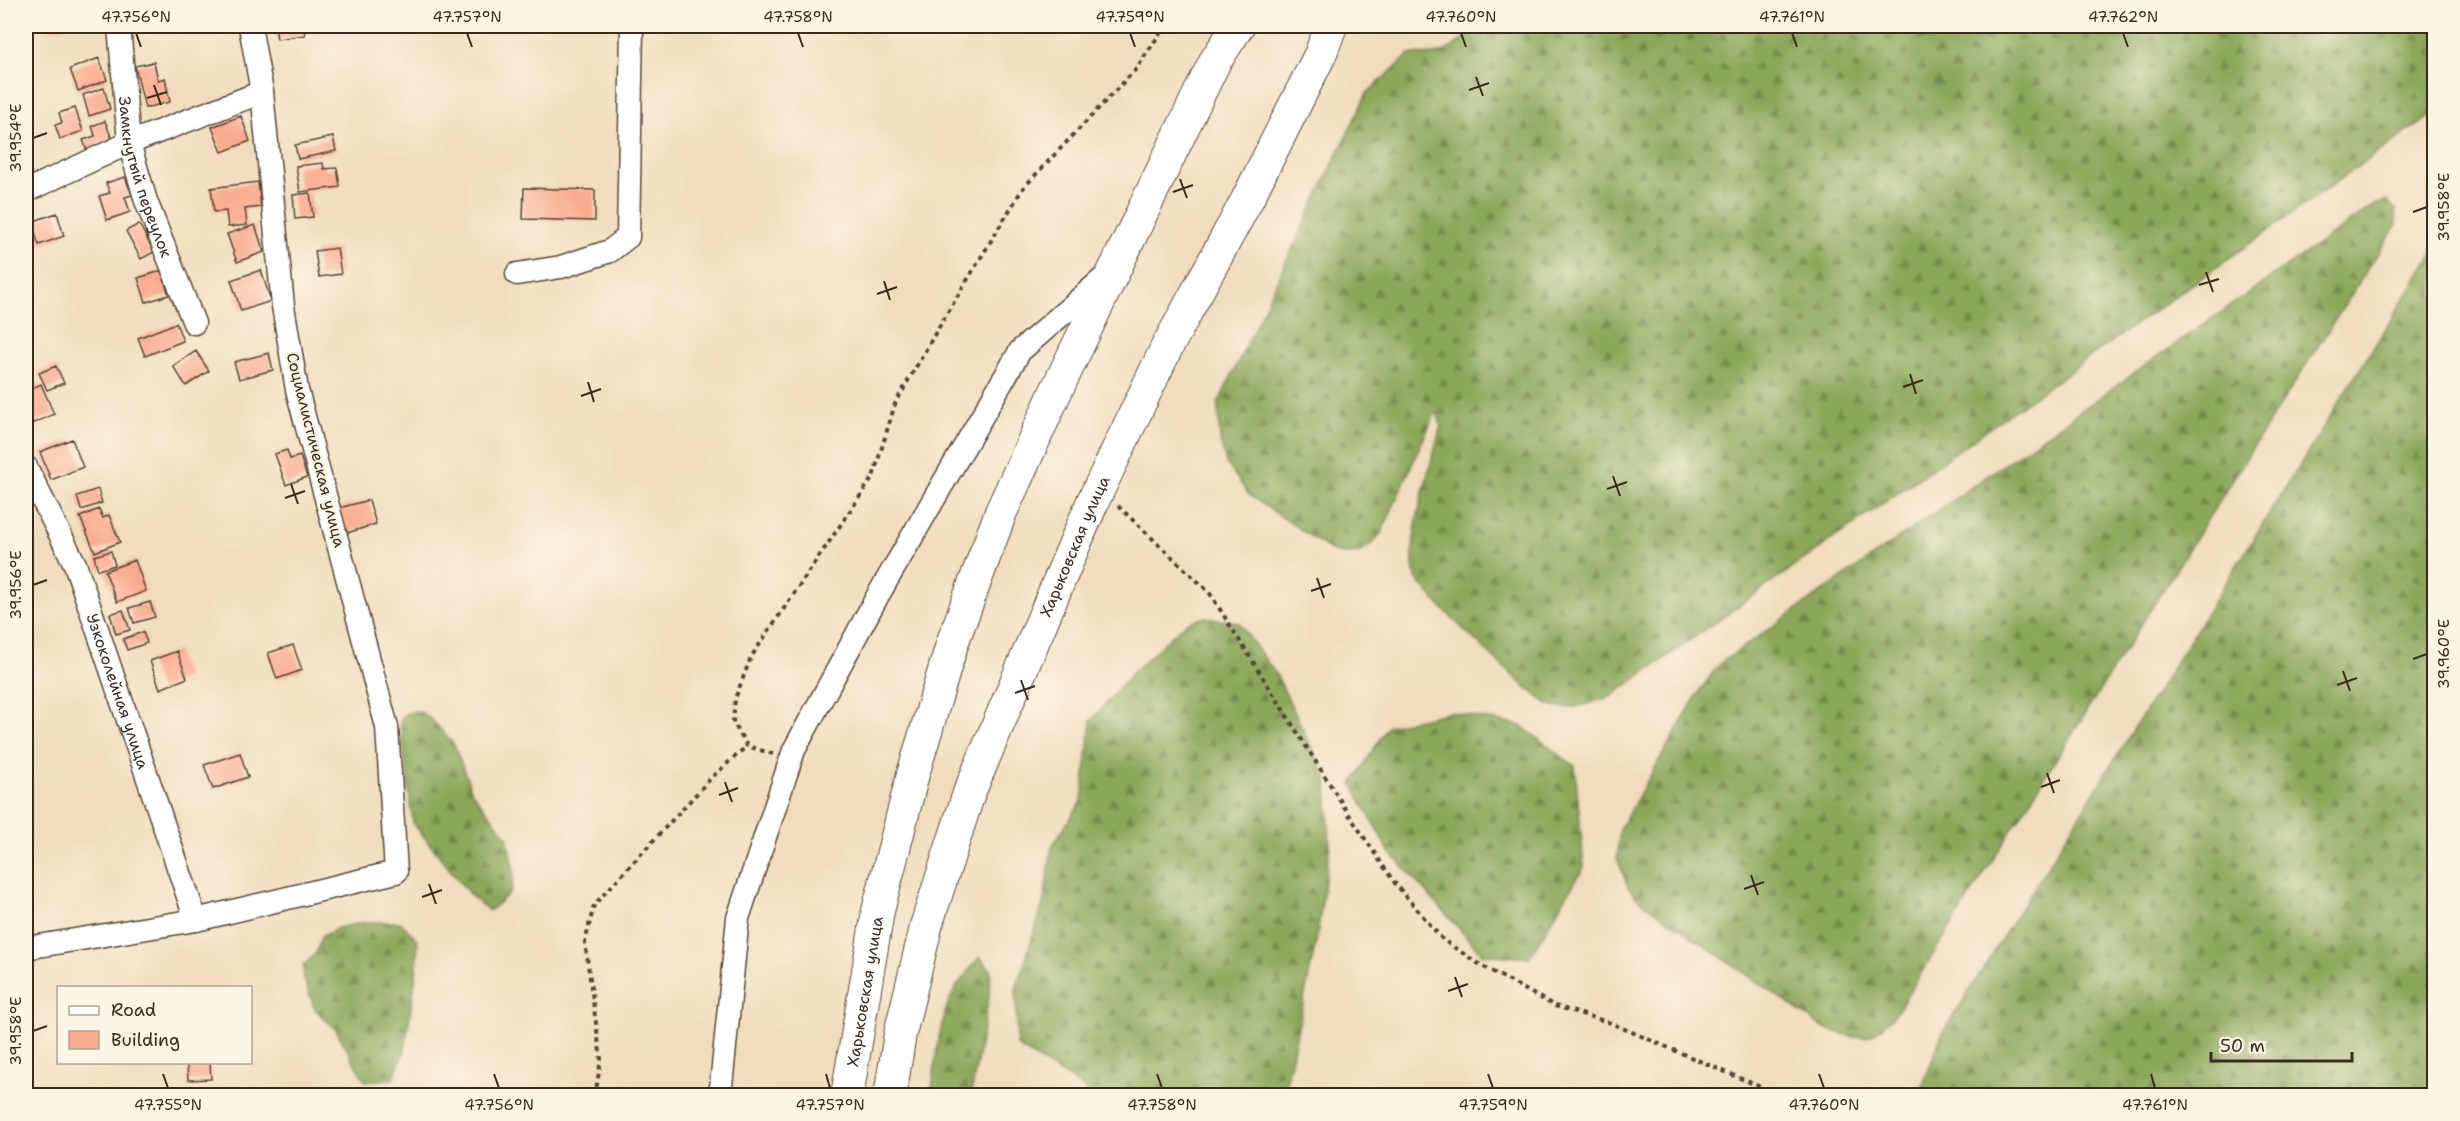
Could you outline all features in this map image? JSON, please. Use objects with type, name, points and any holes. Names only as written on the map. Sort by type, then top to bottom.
[{"type":"highway","name":"Харьковская улица","points":[[847,1095],[878,911],[913,774],[953,641],[1001,512],[1214,63],[1238,26]]},
{"type":"highway","name":"Харьковская улица","points":[[890,1095],[900,1034],[927,923],[969,793],[1099,489],[1166,349],[1247,200],[1320,55],[1330,26]]},
{"type":"street","name":"Замкнутый переулок","points":[[119,26],[129,143],[146,201],[194,323]]},
{"type":"street","name":"Социалистическая улица","points":[[196,921],[396,872],[387,727],[297,390],[283,306],[262,92],[250,26]]},
{"type":"street","points":[[517,274],[561,267],[610,252],[628,237],[633,26]]},
{"type":"street","points":[[26,191],[129,143],[262,92]]},
{"type":"street","points":[[720,1095],[738,918],[791,759],[877,597],[1020,351],[1116,268]]},
{"type":"street","name":"Узкоколейная улица","points":[[26,467],[75,564],[196,921]]},
{"type":"street","points":[[26,948],[196,921]]},
{"type":"path","points":[[791,759],[747,746],[733,722],[735,699],[752,657],[873,477],[895,404],[1023,188],[1136,69],[1165,26]]},
{"type":"path","points":[[1099,489],[1209,592],[1388,872],[1443,940],[1482,966],[1555,1005],[1608,1022],[1782,1095]]},
{"type":"path","points":[[595,1095],[601,1060],[585,942],[594,905],[711,778],[747,746]]},
{"type":"green space","points":[[1476,26],[2434,26],[2434,113],[1610,697],[1564,708],[1548,704],[1521,683],[1437,603],[1416,577],[1413,546],[1426,480],[1441,425],[1436,411],[1381,534],[1365,549],[1354,554],[1332,551],[1249,495],[1226,463],[1220,441],[1218,404],[1367,93],[1410,54],[1440,53],[1454,46]]},
{"type":"green space","points":[[2387,201],[2396,210],[2397,224],[2262,433],[1898,1010],[1880,1029],[1866,1037],[1858,1037],[1825,1029],[1639,900],[1628,887],[1617,858],[1620,828],[1697,695],[1719,664],[2374,205]]},
{"type":"green space","points":[[2434,251],[2434,1095],[1919,1095],[1942,1034]]},
{"type":"green space","points":[[1205,617],[1239,623],[1277,676],[1327,779],[1330,845],[1317,937],[1284,1095],[1090,1095],[1081,1086],[1017,1046],[1016,989],[1044,901],[1052,846],[1082,801],[1091,721],[1131,674],[1186,623]]},
{"type":"green space","points":[[415,711],[433,721],[454,745],[473,794],[507,836],[514,872],[511,892],[489,911],[470,895],[413,823],[400,722],[405,714]]},
{"type":"green space","points":[[1451,712],[1521,726],[1575,766],[1584,867],[1529,958],[1482,954],[1388,850],[1352,784],[1388,726]]},
{"type":"green space","points":[[366,922],[400,922],[418,940],[416,974],[405,1049],[393,1079],[365,1081],[336,1030],[315,1009],[304,979],[303,966],[316,953],[321,937],[338,928]]},
{"type":"green space","points":[[980,957],[991,970],[989,996],[971,1095],[931,1095],[939,1037],[948,1004],[966,973]]},
{"type":"building","points":[[50,26],[67,26],[51,30]]},
{"type":"building","points":[[275,26],[304,26],[305,35],[277,39]]},
{"type":"building","points":[[99,58],[107,80],[78,91],[70,69]]},
{"type":"building","points":[[154,62],[158,80],[165,78],[170,102],[145,108],[135,66]]},
{"type":"building","points":[[104,88],[110,109],[89,116],[83,95]]},
{"type":"building","points":[[75,108],[83,131],[60,139],[55,125],[62,123],[59,113]]},
{"type":"building","points":[[241,116],[250,141],[222,152],[212,127]]},
{"type":"building","points":[[105,121],[115,147],[89,156],[83,140],[95,136],[92,126]]},
{"type":"building","points":[[333,137],[336,151],[298,159],[295,145]]},
{"type":"building","points":[[26,158],[33,178],[26,181]]},
{"type":"building","points":[[323,163],[324,169],[337,168],[340,187],[300,192],[296,166]]},
{"type":"building","points":[[125,177],[132,195],[125,197],[130,212],[107,220],[99,196],[110,193],[106,183]]},
{"type":"building","points":[[258,182],[261,207],[245,209],[247,225],[228,227],[226,211],[214,212],[211,188]]},
{"type":"building","points":[[524,188],[595,190],[595,221],[523,219]]},
{"type":"building","points":[[310,193],[313,217],[295,219],[293,195]]},
{"type":"building","points":[[57,213],[64,236],[39,245],[31,222]]},
{"type":"building","points":[[139,224],[154,252],[141,259],[126,231]]},
{"type":"building","points":[[255,225],[264,252],[237,262],[227,234]]},
{"type":"building","points":[[26,231],[31,244],[26,246]]},
{"type":"building","points":[[337,248],[341,274],[319,277],[315,251]]},
{"type":"building","points":[[261,270],[271,301],[241,311],[231,280]]},
{"type":"building","points":[[161,271],[169,295],[146,302],[138,278]]},
{"type":"building","points":[[176,323],[183,341],[145,356],[138,338]]},
{"type":"building","points":[[196,351],[209,371],[186,386],[173,366]]},
{"type":"building","points":[[269,353],[273,370],[239,379],[234,362]]},
{"type":"building","points":[[56,366],[64,383],[47,390],[39,373]]},
{"type":"building","points":[[41,384],[54,414],[27,426],[26,391]]},
{"type":"building","points":[[72,439],[83,467],[51,480],[40,452]]},
{"type":"building","points":[[287,450],[290,459],[300,456],[307,477],[286,485],[275,454]]},
{"type":"building","points":[[98,489],[102,503],[81,510],[77,496]]},
{"type":"building","points":[[369,500],[376,524],[347,533],[339,508]]},
{"type":"building","points":[[99,509],[103,518],[109,515],[120,542],[95,552],[80,517]]},
{"type":"building","points":[[111,551],[115,565],[98,570],[94,556]]},
{"type":"building","points":[[135,560],[146,591],[117,602],[105,571]]},
{"type":"building","points":[[150,602],[155,617],[134,623],[129,608]]},
{"type":"building","points":[[123,610],[130,630],[116,634],[110,614]]},
{"type":"building","points":[[143,632],[147,643],[127,650],[123,639]]},
{"type":"building","points":[[293,645],[302,670],[277,679],[268,653]]},
{"type":"building","points":[[177,651],[187,678],[160,689],[150,661]]},
{"type":"building","points":[[240,753],[248,777],[213,789],[204,765]]},
{"type":"building","points":[[26,1025],[30,1047],[26,1047]]},
{"type":"building","points":[[187,1064],[210,1064],[211,1079],[188,1080]]}]
